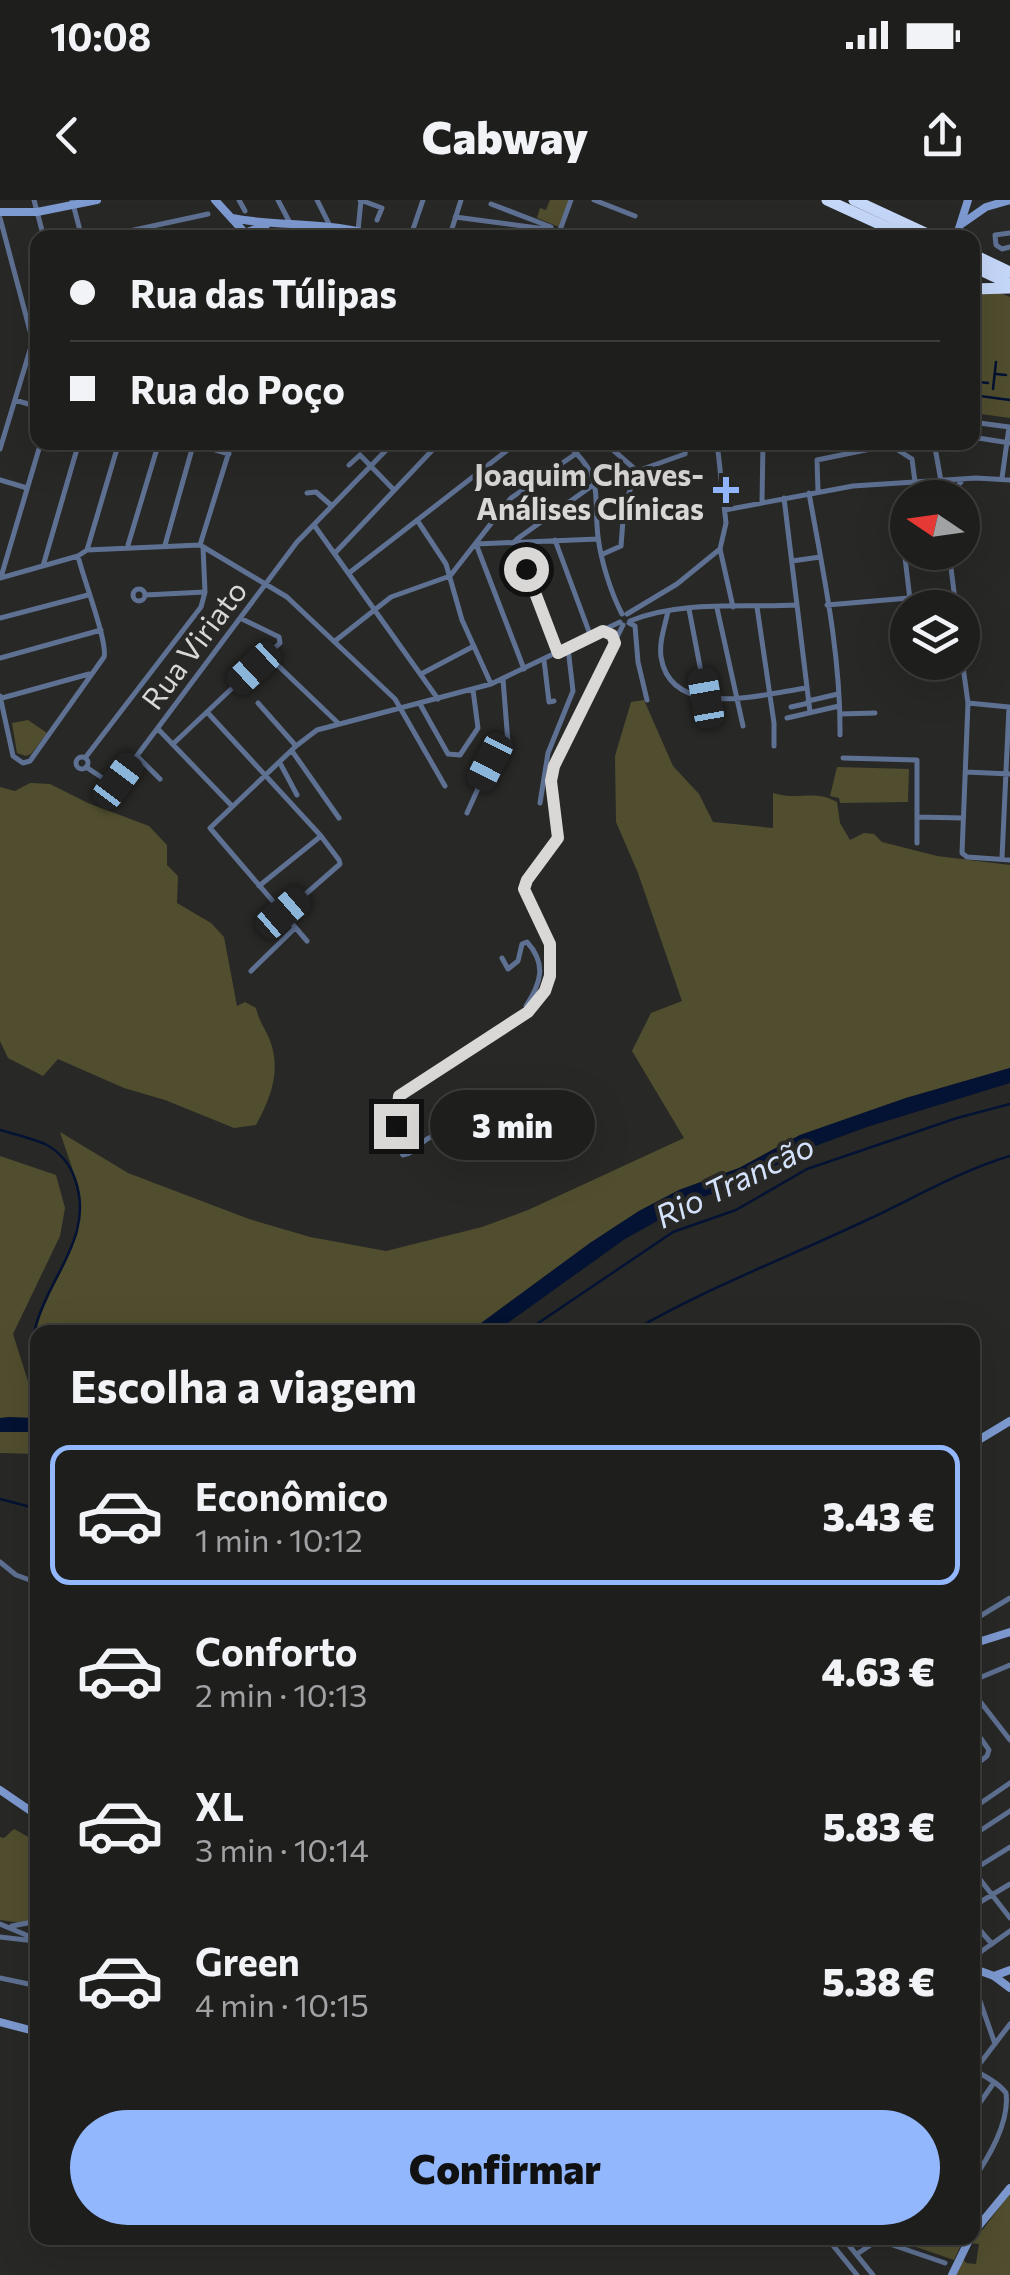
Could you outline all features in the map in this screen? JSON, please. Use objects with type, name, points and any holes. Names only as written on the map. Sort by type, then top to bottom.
[{"type":"highway","points":[[827,200],[893,230]]},
{"type":"highway","points":[[854,200],[919,230]]},
{"type":"highway","points":[[980,258],[1010,272]]},
{"type":"highway","points":[[980,270],[1010,286]]},
{"type":"highway","points":[[980,288],[1010,286]]},
{"type":"street","points":[[34,200],[42,230]]},
{"type":"street","points":[[30,324],[0,215],[97,200]]},
{"type":"street","points":[[214,200],[242,230]]},
{"type":"street","points":[[239,200],[255,227],[250,230]]},
{"type":"street","points":[[278,200],[291,226]]},
{"type":"street","points":[[317,200],[332,229]]},
{"type":"street","points":[[358,230],[360,200],[382,208],[377,220]]},
{"type":"street","points":[[413,230],[423,200]]},
{"type":"street","points":[[451,230],[460,200]]},
{"type":"street","points":[[560,230],[572,200]]},
{"type":"street","points":[[594,200],[635,216]]},
{"type":"street","points":[[968,201],[971,208],[1005,200]]},
{"type":"street","points":[[960,230],[968,201]]},
{"type":"street","points":[[72,202],[80,230]]},
{"type":"street","points":[[491,204],[557,230]]},
{"type":"street","points":[[963,223],[985,206]]},
{"type":"street","points":[[141,230],[208,214]]},
{"type":"street","points":[[455,217],[552,230]]},
{"type":"street","points":[[232,218],[345,230]]},
{"type":"street","points":[[251,230],[266,224]]},
{"type":"street","points":[[1010,233],[995,235],[996,245],[1002,249],[1010,247]]},
{"type":"street","points":[[0,449],[30,350]]},
{"type":"street","points":[[15,400],[30,405]]},
{"type":"street","points":[[939,466],[953,480],[1005,478],[1009,427],[980,423]]},
{"type":"street","points":[[980,438],[1008,443]]},
{"type":"street","points":[[0,578],[39,450]]},
{"type":"street","points":[[43,566],[77,450]]},
{"type":"street","points":[[87,550],[116,450]]},
{"type":"street","points":[[128,546],[156,450]]},
{"type":"street","points":[[165,545],[190,450]]},
{"type":"street","points":[[215,450],[228,454]]},
{"type":"street","points":[[145,595],[204,592],[201,546],[229,450]]},
{"type":"street","name":"Rua Viriato","points":[[204,592],[201,606],[85,758],[86,767],[107,781],[118,781],[314,524],[387,450]]},
{"type":"street","points":[[335,554],[432,450]]},
{"type":"street","points":[[349,573],[508,450]]},
{"type":"street","points":[[574,450],[596,483],[598,539],[625,620],[635,626],[647,700]]},
{"type":"street","points":[[613,450],[637,471]]},
{"type":"street","points":[[637,471],[684,454],[685,450]]},
{"type":"street","points":[[718,450],[724,510],[721,546],[733,608]]},
{"type":"street","points":[[762,450],[762,502]]},
{"type":"street","points":[[818,491],[817,460],[866,450]]},
{"type":"street","points":[[898,450],[912,459],[917,480]]},
{"type":"street","points":[[936,450],[942,480]]},
{"type":"street","points":[[334,641],[392,597],[450,576],[510,498],[577,452]]},
{"type":"street","points":[[349,465],[360,455],[394,490]]},
{"type":"street","points":[[603,554],[622,546],[624,507],[637,471]]},
{"type":"street","points":[[0,480],[27,488]]},
{"type":"street","points":[[476,544],[515,541],[527,536],[596,483]]},
{"type":"street","points":[[724,510],[818,491],[890,485]]},
{"type":"street","points":[[307,493],[316,492],[332,506]]},
{"type":"street","points":[[809,493],[827,604],[840,735]]},
{"type":"street","points":[[784,498],[810,712]]},
{"type":"street","points":[[417,520],[439,550],[455,600],[492,684]]},
{"type":"street","points":[[314,524],[438,699]]},
{"type":"street","points":[[527,536],[598,539]]},
{"type":"street","points":[[555,540],[591,637]]},
{"type":"street","points":[[515,541],[558,653]]},
{"type":"street","points":[[476,544],[524,669]]},
{"type":"street","points":[[0,578],[87,550],[201,546],[287,596],[404,709],[445,786]]},
{"type":"street","points":[[307,941],[210,828],[232,806],[317,730],[503,679],[625,620],[677,584],[721,546]]},
{"type":"street","points":[[78,556],[106,652],[92,674],[30,761],[18,762],[12,756],[1,697],[92,674]]},
{"type":"street","points":[[792,561],[820,557]]},
{"type":"street","points":[[0,618],[88,595]]},
{"type":"street","points":[[827,604],[890,599]]},
{"type":"street","points":[[625,620],[668,610],[797,606]]},
{"type":"street","points":[[756,607],[774,746]]},
{"type":"street","points":[[717,608],[743,726]]},
{"type":"street","points":[[689,609],[706,698]]},
{"type":"street","points":[[668,610],[661,640],[665,670],[679,689],[706,698],[737,698],[806,688]]},
{"type":"street","points":[[173,744],[281,640],[242,619]]},
{"type":"street","points":[[440,1133],[427,1136],[412,1153],[403,1155],[397,1136],[399,1096],[528,1012],[545,991],[552,961],[545,929],[529,905],[524,889],[558,838],[551,781],[554,766],[625,620]]},
{"type":"street","points":[[0,658],[102,630]]},
{"type":"street","points":[[603,631],[612,635],[615,643]]},
{"type":"street","points":[[421,674],[474,646]]},
{"type":"street","points":[[540,803],[548,753],[573,691],[568,648]]},
{"type":"street","points":[[268,656],[338,724]]},
{"type":"street","points":[[544,660],[550,702],[554,702]]},
{"type":"street","points":[[467,813],[490,762],[508,743],[503,679]]},
{"type":"street","points":[[965,680],[968,703],[962,853],[968,857],[1010,860]]},
{"type":"street","points":[[422,703],[430,688]]},
{"type":"street","points":[[422,703],[448,754],[460,755],[478,728],[473,690]]},
{"type":"street","points":[[791,706],[838,694]]},
{"type":"street","points":[[258,703],[294,748],[339,818]]},
{"type":"street","points":[[968,703],[1009,707],[1007,817],[1002,858]]},
{"type":"street","points":[[787,718],[840,710],[875,713]]},
{"type":"street","points":[[207,712],[321,836],[340,864],[283,913]]},
{"type":"street","points":[[158,728],[232,806]]},
{"type":"street","points":[[137,756],[160,779]]},
{"type":"street","points":[[843,758],[917,760],[916,843]]},
{"type":"street","points":[[280,762],[297,795]]},
{"type":"street","points":[[966,772],[1008,774]]},
{"type":"street","points":[[917,817],[963,818]]},
{"type":"street","points":[[259,886],[321,836]]},
{"type":"street","points":[[250,971],[295,928]]},
{"type":"street","points":[[502,958],[508,969],[527,942],[540,960],[540,980],[526,1006],[528,1012]]},
{"type":"street","points":[[980,1439],[1010,1421]]},
{"type":"street","points":[[0,1562],[30,1580]]},
{"type":"street","points":[[980,1616],[1010,1598]]},
{"type":"street","points":[[980,1642],[1010,1632]]},
{"type":"street","points":[[980,1678],[1008,1666],[1010,1674]]},
{"type":"street","points":[[980,1701],[1010,1740]]},
{"type":"street","points":[[980,1737],[989,1750],[980,1760]]},
{"type":"street","points":[[980,1804],[1010,1783]]},
{"type":"street","points":[[0,1790],[30,1811]]},
{"type":"street","points":[[980,1831],[1010,1811]]},
{"type":"street","points":[[980,1866],[1010,1847]]},
{"type":"street","points":[[980,1879],[1010,1918]]},
{"type":"street","points":[[980,1902],[1010,1884]]},
{"type":"street","points":[[9,1926],[30,1922]]},
{"type":"street","points":[[0,1924],[30,1937]]},
{"type":"street","points":[[980,1928],[992,1944]]},
{"type":"street","points":[[980,1952],[1010,1931]]},
{"type":"street","points":[[0,1937],[30,1940]]},
{"type":"street","points":[[980,1971],[1009,1988]]},
{"type":"street","points":[[994,1976],[1008,1972],[1009,1988]]},
{"type":"street","points":[[0,1978],[30,1984]]},
{"type":"street","points":[[980,2001],[995,2044]]},
{"type":"street","points":[[0,2022],[30,2030]]},
{"type":"street","points":[[980,2061],[1010,2024]]},
{"type":"street","points":[[980,2073],[1008,2095],[1008,2128],[980,2169]]},
{"type":"street","points":[[980,2102],[994,2082]]},
{"type":"street","points":[[980,2225],[1010,2188]]},
{"type":"street","points":[[833,2245],[857,2275]]},
{"type":"street","points":[[849,2245],[873,2275]]},
{"type":"street","points":[[856,2254],[870,2245]]},
{"type":"street","points":[[893,2245],[945,2263]]},
{"type":"street","points":[[952,2275],[967,2245]]},
{"type":"shaded area","points":[[550,200],[570,200],[559,227],[537,218],[540,208],[546,210]]},
{"type":"shaded area","points":[[995,291],[1010,297],[1010,418],[980,414],[980,294]]},
{"type":"shaded area","points":[[644,700],[673,766],[699,794],[713,822],[773,828],[773,793],[821,796],[837,802],[840,823],[850,840],[864,833],[874,834],[882,842],[937,856],[1010,865],[1010,1068],[906,1098],[800,1135],[739,1168],[679,1190],[590,1243],[479,1325],[38,1325],[79,1223],[78,1188],[60,1132],[128,1173],[249,1219],[310,1237],[386,1251],[482,1227],[528,1210],[684,1138],[632,1051],[651,1013],[682,1001],[616,822],[615,756],[631,702]]},
{"type":"shaded area","points":[[28,720],[47,733],[26,756],[17,753],[12,723]]},
{"type":"shaded area","points":[[837,767],[909,769],[908,802],[840,803],[839,798],[830,796]]},
{"type":"shaded area","points":[[30,783],[50,784],[149,826],[167,845],[167,865],[178,876],[177,903],[211,923],[224,937],[237,1006],[245,1002],[256,1008],[273,1050],[273,1083],[256,1125],[234,1128],[58,1059],[43,1076],[8,1058],[0,1041],[0,787],[15,791]]},
{"type":"shaded area","points":[[0,1156],[56,1175],[65,1208],[60,1236],[13,1334],[30,1388],[30,1454],[0,1453]]},
{"type":"shaded area","points":[[14,1829],[30,1838],[30,1920],[21,1923],[0,1920],[0,1837]]},
{"type":"shaded area","points":[[1010,2193],[1010,2275],[956,2275],[962,2258],[966,2263],[976,2264],[980,2232]]},
{"type":"shaded area","points":[[910,2245],[961,2245],[954,2260]]},
{"type":"water","name":"Rio Trancão","points":[[1010,1068],[1010,1083],[799,1152],[752,1179],[695,1200],[625,1239],[505,1325],[479,1325],[639,1211],[679,1190],[739,1168],[800,1135],[906,1098]]},
{"type":"water","points":[[0,1418],[30,1418],[30,1432],[0,1432]]},
{"type":"waterway","points":[[993,389],[996,362]]},
{"type":"waterway","points":[[996,374],[1006,375]]},
{"type":"waterway","points":[[980,382],[988,383]]},
{"type":"waterway","points":[[980,396],[1010,400]]},
{"type":"waterway","name":"Rio Trancão","points":[[535,1325],[673,1232],[736,1210],[807,1169],[1010,1104]]},
{"type":"waterway","points":[[0,1130],[55,1150],[73,1173],[80,1200],[75,1237],[36,1325]]},
{"type":"waterway","points":[[643,1325],[956,1177],[1010,1156]]},
{"type":"waterway","points":[[0,1499],[30,1507]]},
{"type":"place","name":"Joaquim Chaves- Análises Clínicas","points":[[726,490]]},
{"type":"route","points":[[396,1126],[399,1096],[528,1012],[545,991],[550,976],[550,944],[524,889],[558,838],[551,781],[554,766],[615,643],[612,635],[603,631],[558,653],[526,569]]}]
